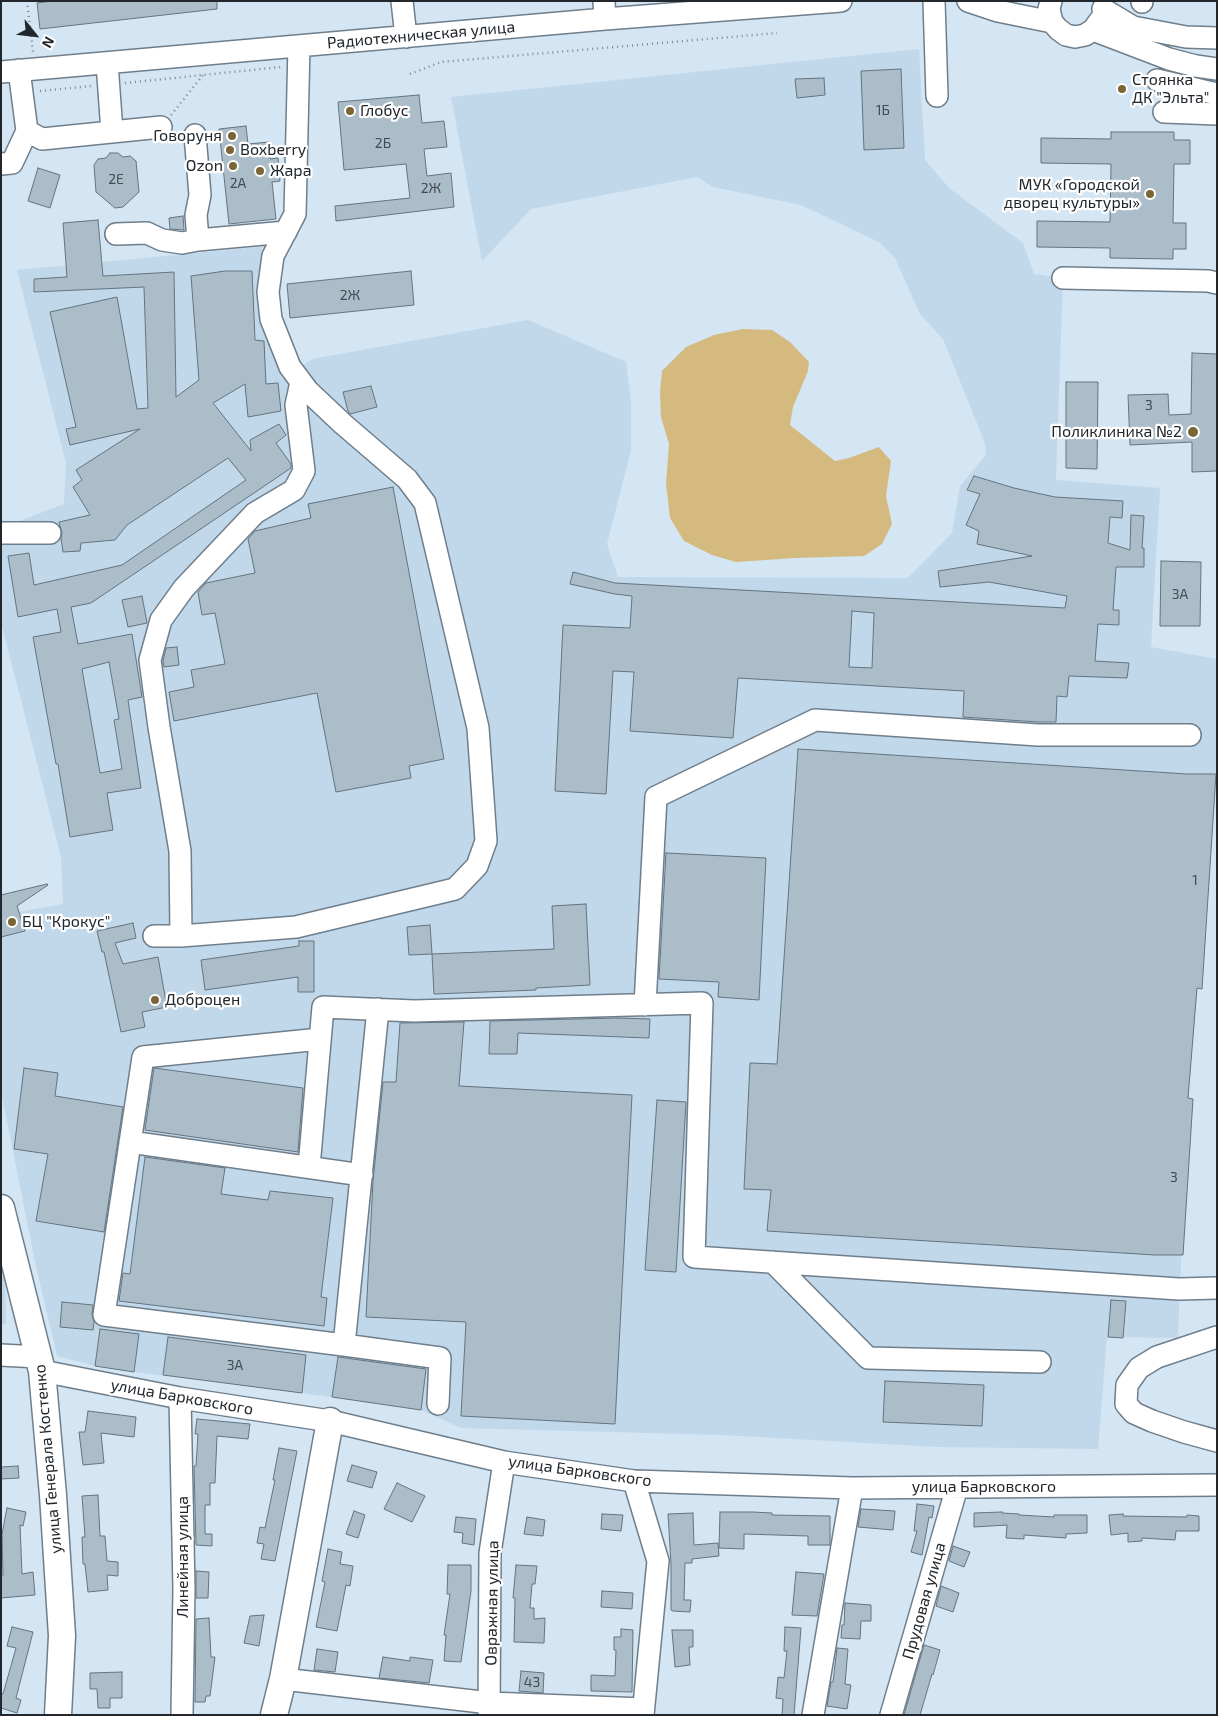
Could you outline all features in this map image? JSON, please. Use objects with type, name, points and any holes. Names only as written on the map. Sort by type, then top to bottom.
[{"type":"main road","name":"улица Генерала Костенко","points":[[1,1208],[40,1364],[53,1494],[62,1636],[58,1715]]},
{"type":"main road","points":[[274,1715],[283,1679],[330,1421]]},
{"type":"street","points":[[402,1],[406,37]]},
{"type":"street","name":"Радиотехническая улица","points":[[18,66],[299,55],[406,37],[604,10],[841,1]]},
{"type":"street","points":[[934,1],[937,96]]},
{"type":"street","points":[[968,1],[998,11],[1052,12],[1058,30],[1066,35],[1075,37],[1085,35],[1093,30],[1102,17],[1102,5]]},
{"type":"street","points":[[1102,5],[1133,27],[1186,37],[1213,38]]},
{"type":"street","points":[[1093,30],[1169,59],[1217,69]]},
{"type":"street","points":[[1213,38],[1196,48],[1200,60],[1217,65]]},
{"type":"street","points":[[154,936],[181,936],[296,927],[455,889],[477,866],[486,841],[478,728],[425,503],[407,480],[343,424],[301,382],[290,368],[271,319],[268,292],[273,256],[295,214],[299,55]]},
{"type":"street","points":[[107,63],[112,132]]},
{"type":"street","points":[[1,164],[12,163],[27,130],[18,66]]},
{"type":"street","points":[[1158,80],[1217,94]]},
{"type":"street","points":[[1164,112],[1217,114]]},
{"type":"street","points":[[27,130],[42,139],[161,127]]},
{"type":"street","points":[[195,135],[200,195],[196,215],[198,240]]},
{"type":"street","points":[[116,234],[147,233],[162,240],[182,243],[286,232]]},
{"type":"street","points":[[1063,278],[1208,281],[1217,283]]},
{"type":"street","points":[[181,936],[180,851],[159,727],[150,660],[161,620],[184,588],[255,513],[294,490],[304,471],[296,405],[301,382]]},
{"type":"street","points":[[1,533],[50,533]]},
{"type":"street","points":[[645,1004],[656,797],[815,720],[1038,735],[1190,735]]},
{"type":"street","points":[[309,1166],[323,1007],[414,1010],[702,1003],[694,1257],[1180,1289],[1217,1288]]},
{"type":"street","points":[[344,1345],[378,1009]]},
{"type":"street","points":[[320,1040],[143,1056],[104,1315],[440,1358],[438,1404]]},
{"type":"street","points":[[130,1142],[362,1175]]},
{"type":"street","points":[[773,1262],[868,1358],[1040,1362]]},
{"type":"street","points":[[1217,1337],[1157,1357],[1139,1368],[1127,1385],[1126,1404],[1134,1413],[1152,1421],[1217,1441]]},
{"type":"street","name":"улица Барковского","points":[[1,1355],[180,1398],[330,1421],[504,1462],[634,1481],[852,1488],[1217,1485]]},
{"type":"street","name":"Линейная улица","points":[[180,1398],[184,1589],[182,1715]]},
{"type":"street","name":"Овражная улица","points":[[490,1709],[490,1553],[504,1462]]},
{"type":"street","points":[[283,1679],[490,1709],[643,1712],[658,1561],[634,1481]]},
{"type":"street","name":"Прудовая улица","points":[[891,1715],[956,1487]]},
{"type":"street","points":[[813,1715],[852,1488]]},
{"type":"path","points":[[18,66],[27,1]]},
{"type":"path","points":[[410,74],[441,62],[777,34]]},
{"type":"path","points":[[22,93],[203,75],[299,55]]},
{"type":"path","points":[[161,127],[203,75]]},
{"type":"shaded area","points":[[919,49],[925,160],[949,188],[1023,243],[1034,274],[1063,278],[1056,480],[1160,488],[1151,647],[1217,659],[1217,765],[1202,989],[1197,989],[1188,1098],[1193,1099],[1181,1260],[1178,1338],[1107,1337],[1098,1449],[938,1447],[722,1435],[461,1428],[421,1410],[134,1372],[95,1366],[57,1356],[35,1262],[1,1091],[1,937],[25,931],[19,912],[63,904],[61,857],[1,622],[1,528],[64,504],[66,463],[17,270],[261,247],[282,379],[312,359],[528,320],[626,362],[631,402],[631,450],[607,544],[618,577],[908,578],[952,533],[960,486],[986,455],[985,443],[943,339],[920,314],[895,258],[879,242],[801,205],[713,187],[697,177],[531,209],[482,261],[451,97]]},
{"type":"shaded area","points":[[743,329],[772,330],[790,342],[809,362],[808,371],[793,407],[790,425],[835,461],[879,447],[891,461],[886,496],[892,524],[882,544],[864,556],[736,562],[712,555],[684,541],[670,518],[666,483],[669,444],[661,417],[660,392],[662,371],[686,347],[714,335]]},
{"type":"shaded area","points":[[1,1255],[5,1267],[6,1324],[1,1325]]},
{"type":"building","points":[[52,1],[217,1],[217,9],[40,29],[37,3]]},
{"type":"building","points":[[901,69],[904,148],[864,150],[861,71]]},
{"type":"building","points":[[824,78],[825,95],[797,98],[795,79]]},
{"type":"building","points":[[419,95],[422,123],[444,121],[447,147],[424,149],[427,176],[451,173],[454,207],[336,221],[335,206],[410,198],[406,164],[344,170],[338,102]]},
{"type":"building","points":[[246,126],[248,144],[269,142],[270,159],[278,158],[280,181],[272,182],[276,219],[229,224],[219,129]]},
{"type":"building","points":[[1111,132],[1174,132],[1174,140],[1190,140],[1190,164],[1174,164],[1173,223],[1186,223],[1186,249],[1173,249],[1173,259],[1110,258],[1110,248],[1037,247],[1037,221],[1110,222],[1111,164],[1041,163],[1041,138],[1111,139]]},
{"type":"building","points":[[110,153],[118,153],[123,157],[130,156],[136,161],[139,192],[123,207],[115,208],[96,192],[94,165],[98,159],[106,158]]},
{"type":"building","points":[[38,168],[60,175],[50,208],[28,201]]},
{"type":"building","points":[[183,216],[184,230],[170,229],[169,218]]},
{"type":"building","points":[[98,220],[103,276],[174,272],[176,397],[199,380],[191,276],[225,271],[252,271],[255,340],[264,341],[266,384],[278,383],[281,411],[248,417],[245,384],[213,403],[251,451],[250,440],[279,424],[286,435],[276,443],[291,464],[291,468],[91,603],[71,607],[78,644],[132,634],[142,697],[128,700],[141,788],[107,793],[113,830],[70,837],[33,637],[61,632],[57,609],[18,617],[8,556],[29,553],[34,585],[122,565],[246,480],[228,458],[127,525],[115,540],[81,543],[80,551],[63,552],[62,533],[59,522],[90,515],[73,487],[82,480],[76,470],[140,429],[70,445],[66,429],[76,427],[50,312],[117,297],[137,409],[148,408],[144,287],[34,292],[34,279],[67,277],[63,223]],"holes":[[[109,662],[119,719],[114,720],[122,769],[100,773],[82,669]]]},
{"type":"building","points":[[411,271],[414,305],[290,318],[287,284]]},
{"type":"building","points":[[1192,353],[1217,354],[1217,471],[1192,472],[1192,442],[1130,445],[1128,395],[1168,394],[1169,415],[1191,414]]},
{"type":"building","points":[[1066,382],[1098,382],[1097,469],[1066,468]]},
{"type":"building","points":[[371,386],[377,407],[350,414],[343,392]]},
{"type":"building","points":[[974,476],[1014,488],[1055,497],[1123,501],[1122,518],[1110,517],[1108,543],[1130,550],[1131,515],[1144,516],[1142,548],[1144,548],[1144,567],[1116,567],[1113,610],[1119,610],[1119,625],[1098,624],[1095,661],[1129,663],[1127,678],[1069,676],[1067,697],[1057,696],[1056,722],[1038,722],[963,717],[964,691],[738,678],[733,738],[630,731],[634,672],[613,671],[606,794],[555,791],[563,625],[630,628],[632,596],[570,584],[573,572],[615,583],[1065,608],[1067,596],[989,582],[940,587],[938,571],[1032,556],[977,544],[979,531],[966,525],[980,494],[967,490]],"holes":[[[852,611],[874,613],[872,668],[849,667]]]},
{"type":"building","points":[[393,487],[444,759],[409,766],[411,778],[336,792],[317,693],[174,721],[169,692],[194,687],[191,670],[225,664],[215,613],[202,615],[198,592],[206,583],[255,573],[248,539],[255,531],[311,518],[308,504]]},
{"type":"building","points":[[1161,561],[1201,562],[1200,626],[1160,626]]},
{"type":"building","points":[[142,596],[147,623],[128,627],[122,600]]},
{"type":"building","points":[[177,647],[179,665],[164,667],[163,661],[166,648]]},
{"type":"building","points":[[798,749],[1187,774],[1216,774],[1202,989],[1197,988],[1188,1098],[1193,1099],[1183,1255],[1155,1255],[767,1231],[771,1190],[744,1189],[750,1063],[777,1064]]},
{"type":"building","points":[[666,853],[766,858],[759,1000],[718,997],[719,982],[659,979]]},
{"type":"building","name":"БЦ \"Крокус\"","points":[[47,884],[17,906],[25,931],[1,937],[1,895]]},
{"type":"building","points":[[586,904],[590,985],[536,988],[536,990],[434,994],[432,954],[554,949],[552,906]]},
{"type":"building","points":[[133,923],[136,938],[115,943],[123,964],[158,957],[167,1007],[142,1012],[145,1027],[121,1032],[104,952],[102,952],[97,931]]},
{"type":"building","points":[[430,925],[432,954],[409,955],[407,927]]},
{"type":"building","points":[[299,941],[314,941],[314,992],[298,992],[298,977],[205,990],[201,960],[299,946]]},
{"type":"building","points":[[650,1019],[649,1038],[518,1033],[517,1054],[489,1054],[490,1021]]},
{"type":"building","points":[[464,1022],[459,1086],[632,1095],[615,1424],[461,1416],[466,1322],[366,1317],[373,1181],[383,1082],[396,1082],[400,1023]]},
{"type":"building","points":[[24,1068],[58,1073],[55,1096],[123,1107],[104,1232],[36,1221],[48,1154],[14,1149]]},
{"type":"building","points":[[154,1068],[303,1088],[298,1152],[145,1130]]},
{"type":"building","points":[[657,1100],[686,1102],[676,1272],[645,1270]]},
{"type":"building","points":[[145,1157],[225,1168],[221,1194],[268,1200],[270,1191],[333,1198],[321,1297],[327,1298],[324,1326],[119,1301],[123,1273],[130,1274]]},
{"type":"building","points":[[1111,1300],[1126,1301],[1123,1338],[1108,1337]]},
{"type":"building","points":[[62,1302],[93,1305],[93,1330],[60,1327]]},
{"type":"building","points":[[100,1329],[139,1334],[134,1372],[95,1366]]},
{"type":"building","points":[[168,1337],[306,1355],[302,1393],[163,1375]]},
{"type":"building","points":[[338,1357],[426,1369],[421,1410],[332,1397]]},
{"type":"building","points":[[885,1381],[984,1385],[982,1426],[883,1422]]},
{"type":"building","points":[[88,1411],[136,1417],[134,1437],[101,1433],[104,1463],[83,1465],[79,1432],[85,1432]]},
{"type":"building","points":[[197,1419],[250,1424],[248,1439],[217,1436],[215,1483],[210,1483],[210,1505],[205,1505],[205,1534],[212,1534],[212,1546],[196,1545],[194,1466],[196,1466],[198,1434],[195,1434]]},
{"type":"building","points":[[279,1448],[297,1451],[275,1561],[261,1559],[264,1544],[257,1543],[260,1527],[265,1528],[275,1480],[273,1480]]},
{"type":"building","points":[[352,1465],[377,1472],[372,1488],[347,1481]]},
{"type":"building","points":[[18,1466],[19,1478],[1,1479],[1,1467]]},
{"type":"building","points":[[397,1483],[425,1496],[412,1522],[384,1509]]},
{"type":"building","points":[[98,1495],[100,1536],[105,1536],[107,1561],[118,1562],[118,1576],[107,1575],[108,1590],[88,1592],[85,1564],[83,1564],[82,1537],[85,1537],[82,1496]]},
{"type":"building","points":[[917,1504],[934,1506],[932,1518],[929,1517],[922,1555],[911,1552],[917,1531],[914,1531]]},
{"type":"building","points":[[7,1508],[26,1512],[23,1526],[20,1525],[22,1574],[33,1572],[35,1595],[1,1598],[1,1575],[3,1575],[2,1534]]},
{"type":"building","points":[[861,1509],[895,1511],[893,1530],[858,1527]]},
{"type":"building","points":[[354,1511],[365,1515],[358,1538],[346,1534]]},
{"type":"building","points":[[720,1512],[830,1516],[830,1545],[808,1545],[808,1536],[744,1534],[744,1549],[719,1548]]},
{"type":"building","points":[[1002,1512],[1054,1517],[1054,1515],[1087,1515],[1087,1533],[1066,1534],[1066,1538],[1024,1535],[1024,1539],[1006,1538],[1007,1525],[974,1527],[974,1513]]},
{"type":"building","points":[[693,1513],[694,1545],[718,1543],[719,1556],[692,1559],[692,1563],[685,1563],[684,1600],[691,1600],[690,1612],[673,1611],[671,1610],[668,1514]]},
{"type":"building","points":[[602,1514],[623,1515],[621,1531],[601,1529]]},
{"type":"building","points":[[1123,1514],[1123,1516],[1199,1516],[1199,1531],[1176,1531],[1175,1540],[1142,1538],[1142,1541],[1128,1542],[1128,1533],[1111,1535],[1109,1515]]},
{"type":"building","points":[[456,1517],[476,1519],[474,1545],[462,1543],[463,1533],[454,1532]]},
{"type":"building","points":[[527,1517],[545,1520],[543,1536],[524,1534]]},
{"type":"building","points":[[953,1546],[970,1552],[964,1567],[949,1561]]},
{"type":"building","points":[[328,1549],[342,1552],[340,1564],[353,1566],[350,1586],[346,1585],[337,1631],[316,1627],[325,1582],[322,1581]]},
{"type":"building","points":[[448,1565],[471,1565],[471,1591],[461,1662],[444,1661],[446,1635],[444,1635],[450,1594],[447,1594]]},
{"type":"building","points":[[516,1565],[537,1566],[535,1584],[532,1584],[530,1608],[534,1608],[534,1619],[545,1618],[544,1643],[514,1642],[515,1598],[513,1598]]},
{"type":"building","points":[[196,1571],[209,1572],[208,1598],[196,1598]]},
{"type":"building","points":[[796,1572],[824,1574],[817,1616],[792,1615]]},
{"type":"building","points":[[941,1586],[959,1593],[953,1612],[936,1606]]},
{"type":"building","points":[[602,1591],[633,1593],[632,1609],[601,1607]]},
{"type":"building","points":[[845,1603],[871,1605],[871,1621],[861,1621],[860,1639],[841,1638],[842,1625],[844,1625]]},
{"type":"building","points":[[264,1615],[259,1646],[244,1643],[250,1616]]},
{"type":"building","points":[[209,1618],[211,1657],[215,1657],[210,1696],[206,1696],[205,1702],[195,1702],[196,1619]]},
{"type":"building","points":[[12,1627],[33,1632],[16,1698],[21,1700],[17,1713],[1,1708],[1,1694],[3,1694],[16,1648],[7,1646]]},
{"type":"building","points":[[785,1627],[801,1628],[794,1715],[782,1715],[783,1699],[776,1698],[778,1677],[784,1678],[787,1651],[784,1651]]},
{"type":"building","points":[[621,1629],[633,1630],[632,1692],[591,1691],[591,1675],[615,1676],[616,1650],[614,1650],[614,1637],[621,1637]]},
{"type":"building","points":[[672,1630],[693,1630],[693,1647],[689,1647],[690,1665],[675,1667]]},
{"type":"building","points":[[924,1645],[940,1650],[933,1675],[920,1715],[904,1715]]},
{"type":"building","points":[[837,1648],[848,1649],[845,1684],[851,1685],[847,1709],[827,1706],[831,1682],[833,1682]]},
{"type":"building","points":[[317,1649],[338,1652],[335,1672],[314,1670]]},
{"type":"building","points":[[383,1657],[410,1661],[410,1657],[433,1660],[429,1683],[379,1678]]},
{"type":"building","points":[[521,1671],[544,1673],[543,1693],[519,1691]]},
{"type":"building","points":[[122,1672],[122,1698],[110,1698],[110,1708],[98,1708],[97,1689],[90,1689],[90,1673]]},
{"type":"place","name":"Стоянка ДК \"Эльта\"","points":[[1122,89]]},
{"type":"place","name":"Глобус","points":[[350,111]]},
{"type":"place","name":"Говоруня","points":[[232,136]]},
{"type":"place","name":"Boxberry","points":[[230,150]]},
{"type":"place","name":"Ozon","points":[[233,166]]},
{"type":"place","name":"Жара","points":[[260,171]]},
{"type":"place","name":"МУК «Городской дворец культуры»","points":[[1150,194]]},
{"type":"place","name":"Поликлиника №2","points":[[1193,432]]},
{"type":"place","name":"БЦ \"Крокус\"","points":[[12,922]]},
{"type":"place","name":"Доброцен","points":[[155,1000]]}]
